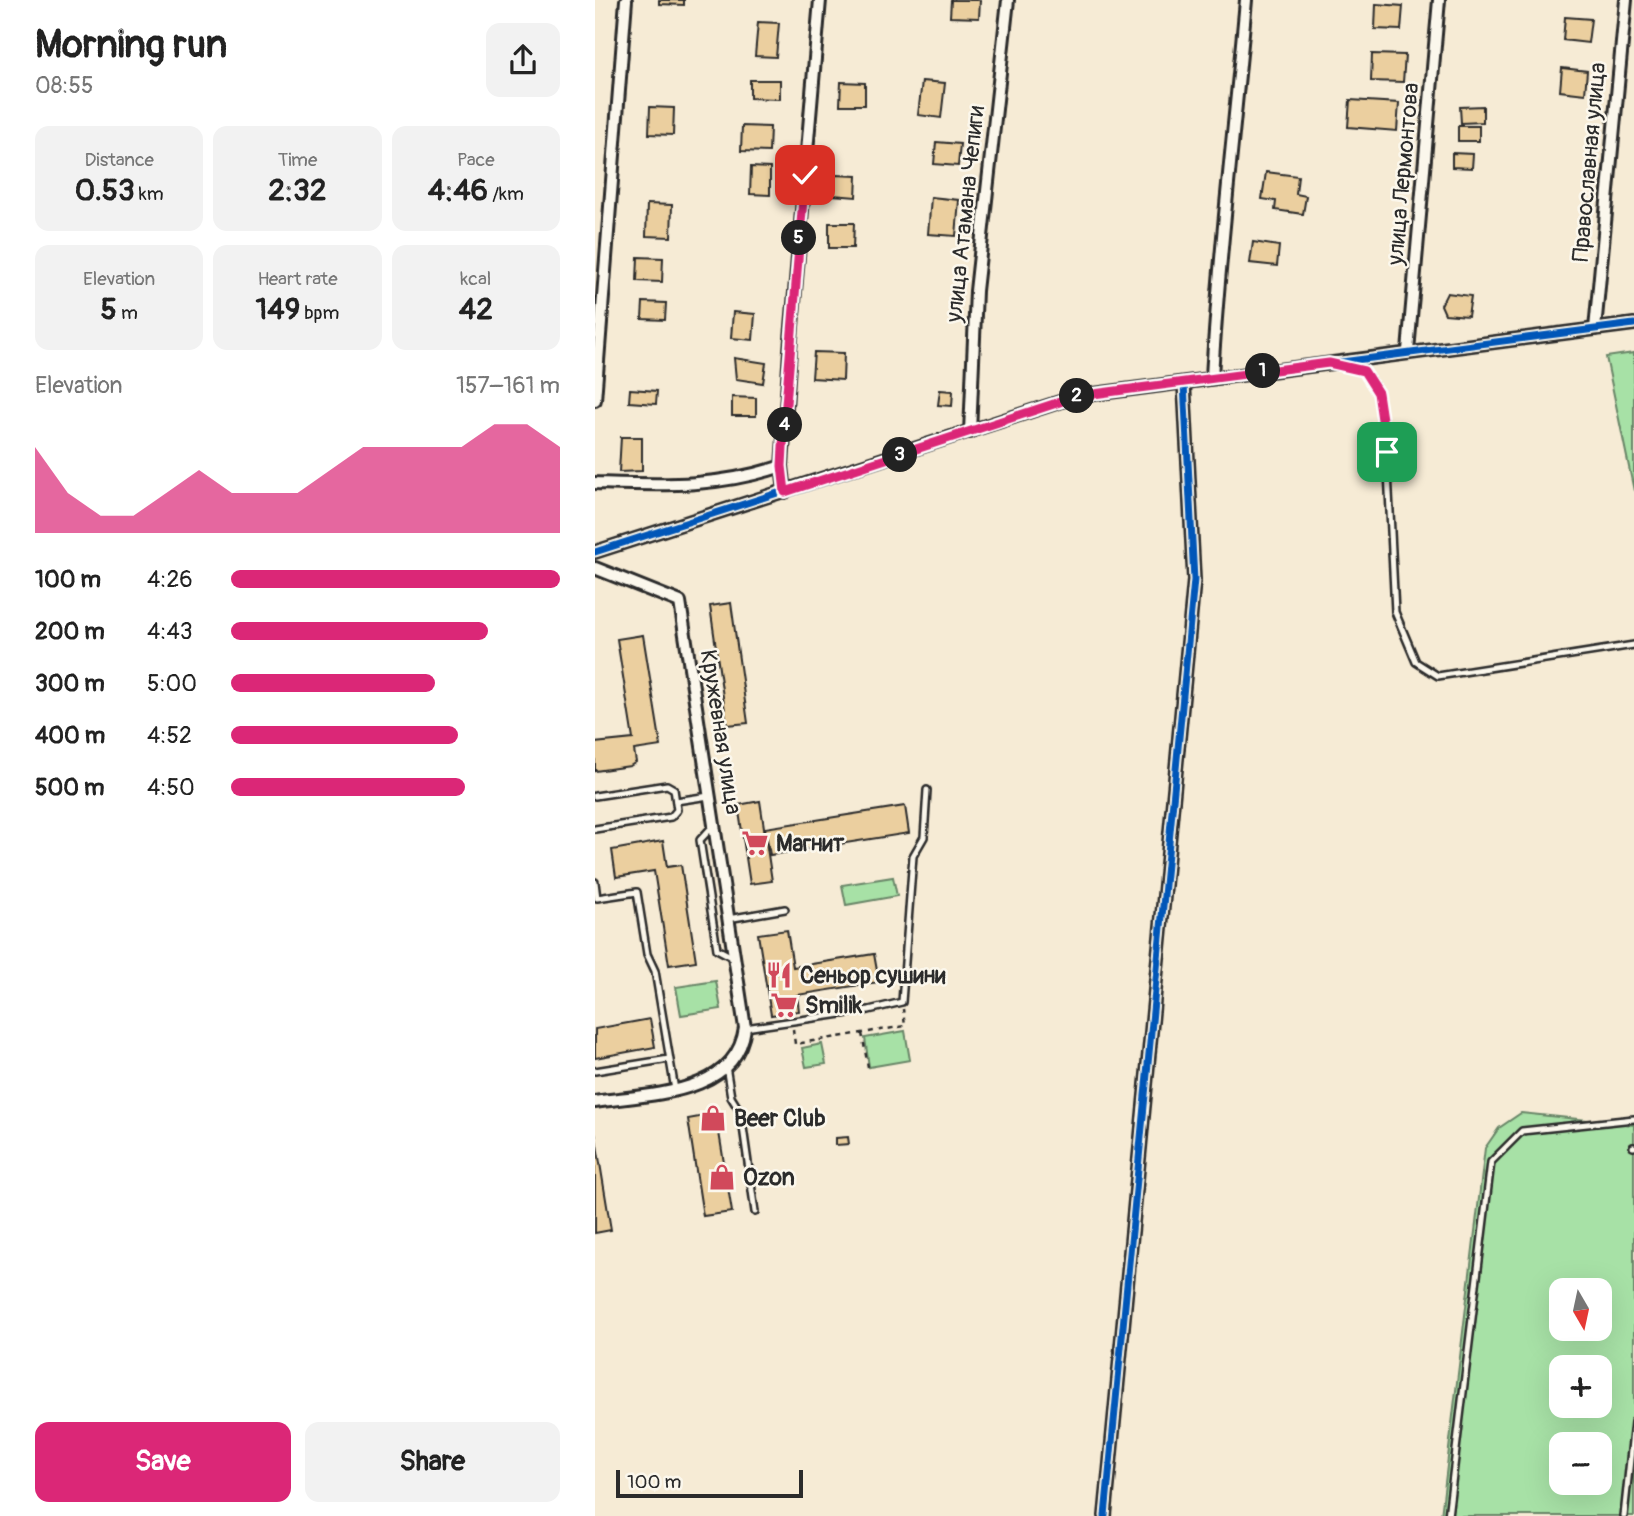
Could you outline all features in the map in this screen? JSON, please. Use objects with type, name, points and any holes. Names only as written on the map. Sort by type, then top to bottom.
[{"type":"street","points":[[595,400],[626,0]]},
{"type":"street","points":[[785,492],[782,466],[820,0]]},
{"type":"street","name":"улица Атамана Чепиги","points":[[970,432],[976,291],[1008,0]]},
{"type":"street","points":[[1212,377],[1219,248],[1230,171],[1246,0]]},
{"type":"street","name":"улица Лермонтова","points":[[1408,351],[1439,0]]},
{"type":"street","name":"Православная улица","points":[[1594,329],[1626,0]]},
{"type":"street","points":[[595,552],[1078,396],[1408,351],[1634,324]]},
{"type":"street","points":[[1105,1516],[1194,580],[1184,383]]},
{"type":"street","points":[[595,483],[687,484],[742,479],[782,466]]},
{"type":"street","name":"Кружевная улица","points":[[595,568],[680,602],[745,1028]]},
{"type":"street","points":[[595,1102],[695,1086],[726,1066],[743,1041],[745,1028]]},
{"type":"lane","points":[[1329,363],[1364,371],[1378,393],[1387,452],[1395,612],[1416,662],[1438,676],[1634,645]]},
{"type":"lane","points":[[595,796],[667,785],[674,789],[677,810],[671,817],[595,829]]},
{"type":"lane","points":[[745,1028],[902,1002],[913,856],[923,837],[927,790]]},
{"type":"lane","points":[[675,801],[709,796]]},
{"type":"lane","points":[[714,825],[700,841],[712,922],[717,949],[734,958]]},
{"type":"lane","points":[[595,882],[597,898],[637,892],[647,954],[655,971],[675,1090]]},
{"type":"lane","points":[[728,919],[785,909]]},
{"type":"lane","points":[[595,1071],[670,1059]]},
{"type":"lane","points":[[726,1066],[731,1097],[741,1113],[755,1212]]},
{"type":"lane","points":[[1448,1516],[1490,1162],[1522,1131],[1634,1119]]},
{"type":"lane","points":[[1623,1516],[1634,1422]]},
{"type":"path","points":[[770,1024],[771,1032],[793,1029],[795,1044],[905,1026],[902,1002]]},
{"type":"path","points":[[862,1033],[868,1067]]},
{"type":"green space","points":[[1634,353],[1634,491],[1606,357]]},
{"type":"green space","points":[[893,877],[897,896],[846,905],[842,885]]},
{"type":"green space","points":[[716,981],[721,1009],[681,1015],[676,987]]},
{"type":"green space","points":[[905,1031],[910,1060],[869,1067],[865,1038]]},
{"type":"green space","points":[[822,1044],[826,1064],[806,1067],[802,1048]]},
{"type":"green space","points":[[1521,1113],[1634,1125],[1634,1516],[1441,1516],[1485,1148],[1499,1128]]},
{"type":"building","points":[[659,0],[684,0],[684,5],[659,4]]},
{"type":"building","points":[[951,0],[980,0],[979,18],[950,17]]},
{"type":"building","points":[[1376,4],[1403,6],[1401,30],[1375,29]]},
{"type":"building","points":[[1565,17],[1591,19],[1588,43],[1563,40]]},
{"type":"building","points":[[758,22],[779,23],[776,57],[755,56]]},
{"type":"building","points":[[1372,54],[1405,55],[1403,82],[1371,81]]},
{"type":"building","points":[[1562,68],[1587,71],[1585,94],[1560,91]]},
{"type":"building","points":[[750,80],[780,80],[780,99],[750,98]]},
{"type":"building","points":[[922,81],[945,83],[941,118],[918,115]]},
{"type":"building","points":[[841,82],[865,83],[865,105],[840,105]]},
{"type":"building","points":[[1350,100],[1399,103],[1397,131],[1348,127]]},
{"type":"building","points":[[1483,106],[1483,122],[1461,123],[1460,107]]},
{"type":"building","points":[[650,107],[674,108],[673,135],[649,134]]},
{"type":"building","points":[[742,126],[770,127],[769,152],[741,151]]},
{"type":"building","points":[[1458,126],[1479,126],[1479,141],[1458,141]]},
{"type":"building","points":[[936,142],[960,144],[958,166],[934,164]]},
{"type":"building","points":[[1452,153],[1473,154],[1472,168],[1452,167]]},
{"type":"building","points":[[751,167],[770,168],[770,195],[750,194]]},
{"type":"building","points":[[1266,172],[1298,176],[1296,194],[1306,196],[1303,214],[1275,210],[1276,201],[1262,199]]},
{"type":"building","points":[[835,175],[857,176],[856,197],[833,195]]},
{"type":"building","points":[[931,197],[959,200],[956,236],[928,234]]},
{"type":"building","points":[[647,204],[672,205],[671,237],[646,236]]},
{"type":"building","points":[[829,223],[854,223],[853,248],[829,248]]},
{"type":"building","points":[[1253,242],[1279,246],[1277,266],[1250,263]]},
{"type":"building","points":[[638,257],[663,258],[662,282],[637,281]]},
{"type":"building","points":[[1447,293],[1471,296],[1468,316],[1445,314],[1441,305]]},
{"type":"building","points":[[643,302],[666,303],[665,320],[642,319]]},
{"type":"building","points":[[733,312],[755,314],[753,340],[731,338]]},
{"type":"building","points":[[814,352],[844,353],[843,380],[812,378]]},
{"type":"building","points":[[734,358],[766,363],[763,383],[736,379]]},
{"type":"building","points":[[630,389],[657,391],[656,404],[629,402]]},
{"type":"building","points":[[940,390],[953,391],[952,406],[938,405]]},
{"type":"building","points":[[732,397],[756,398],[756,416],[732,416]]},
{"type":"building","points":[[621,437],[642,437],[642,471],[619,472]]},
{"type":"building","points":[[731,603],[748,723],[727,725],[710,606]]},
{"type":"building","points":[[643,635],[661,746],[634,750],[636,762],[630,766],[595,771],[595,743],[633,739],[617,639]]},
{"type":"building","name":"Магнит","points":[[760,801],[772,881],[750,884],[738,805]]},
{"type":"building","points":[[905,806],[909,833],[770,855],[765,828]]},
{"type":"building","points":[[663,841],[667,867],[681,865],[696,961],[669,965],[654,871],[616,877],[612,850]]},
{"type":"building","points":[[787,930],[793,967],[874,954],[879,982],[797,995],[799,1011],[771,1015],[758,934]]},
{"type":"building","points":[[650,1019],[655,1047],[595,1058],[595,1029]]},
{"type":"building","points":[[716,1114],[732,1212],[703,1216],[688,1119]]},
{"type":"building","points":[[595,1133],[611,1230],[595,1233]]},
{"type":"building","points":[[848,1137],[849,1144],[836,1145],[836,1138]]},
{"type":"cycle path","points":[[595,552],[1078,396],[1634,324]]},
{"type":"cycle path","points":[[1105,1516],[1194,580],[1184,383]]},
{"type":"place","name":"Магнит","points":[[755,843]]},
{"type":"place","name":"Сеньор сушини","points":[[779,975]]},
{"type":"place","name":"Smilik","points":[[784,1005]]},
{"type":"place","name":"Beer Club","points":[[713,1118]]},
{"type":"place","name":"Ozon","points":[[722,1177]]},
{"type":"route","points":[[805,175],[784,428],[782,466],[785,492],[1078,396],[1329,363],[1364,371],[1378,393],[1387,452]]}]
